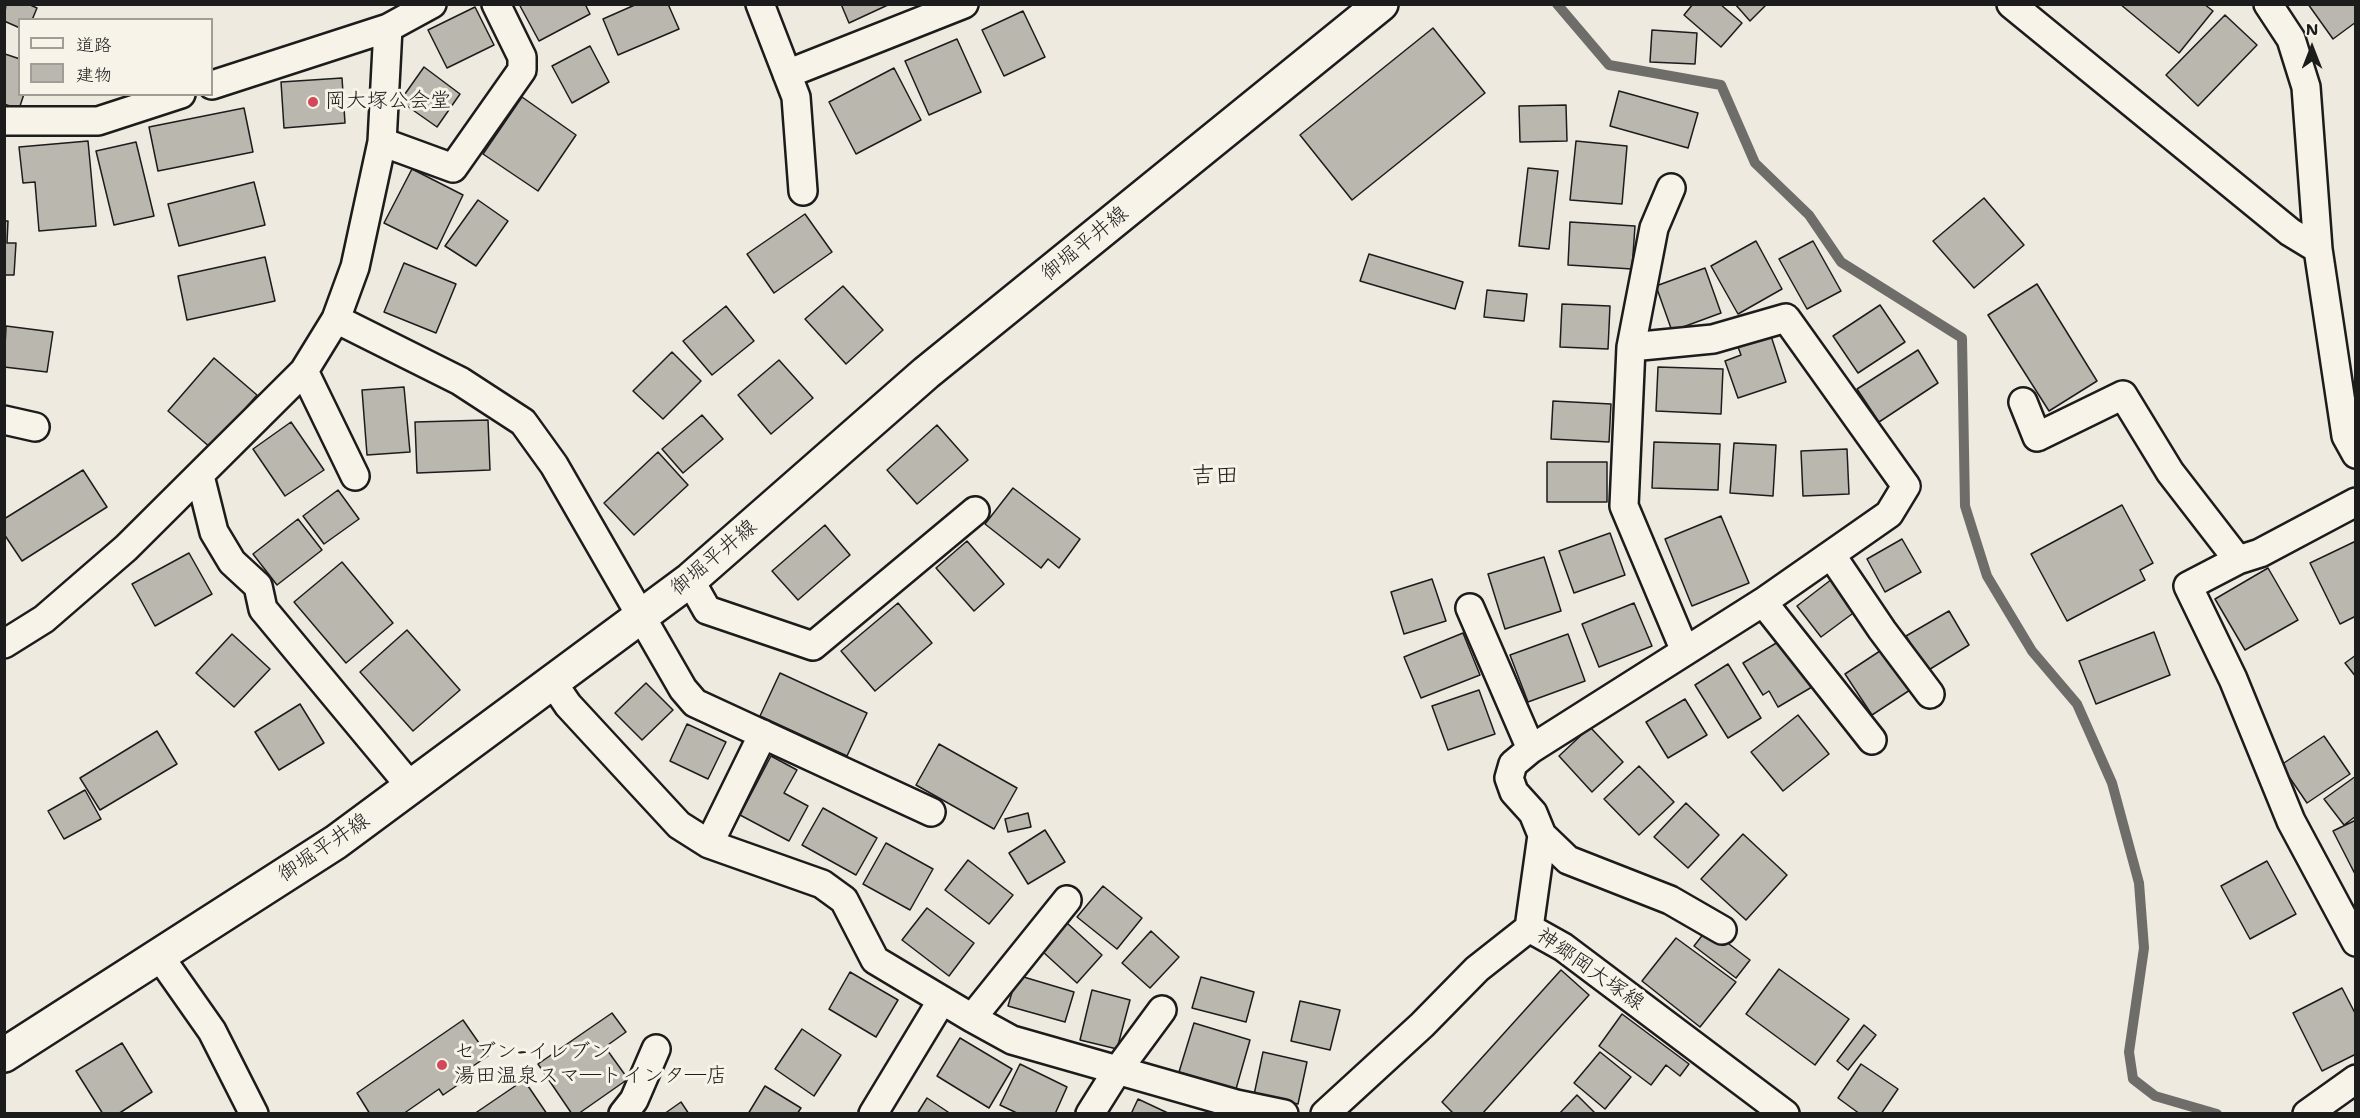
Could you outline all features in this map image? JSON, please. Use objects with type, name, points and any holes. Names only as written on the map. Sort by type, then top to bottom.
[{"type":"street","points":[[213,85],[388,28],[432,4]]},
{"type":"street","points":[[382,142],[453,168],[522,70],[522,57],[496,4]]},
{"type":"street","points":[[760,4],[796,97],[803,191]]},
{"type":"street","points":[[787,74],[964,4]]},
{"type":"street","name":"御堀平井線","points":[[4,1055],[336,842],[690,580],[926,373],[1381,4]]},
{"type":"street","points":[[2011,4],[2290,232],[2318,249]]},
{"type":"street","points":[[2268,4],[2291,39],[2306,87],[2318,249],[2346,436],[2355,454]]},
{"type":"street","points":[[4,644],[44,619],[126,548],[304,371],[336,319],[355,267],[382,142],[388,28]]},
{"type":"street","points":[[4,121],[98,121],[175,96]]},
{"type":"street","points":[[1671,188],[1654,228],[1631,346],[1624,506],[1684,651]]},
{"type":"street","points":[[1631,346],[1713,339],[1786,318],[1906,486],[1889,514],[1832,556],[1531,749],[1513,764],[1509,778],[1514,792],[1533,813],[1542,835],[1568,860],[1670,900],[1722,930]]},
{"type":"street","points":[[336,319],[460,381],[523,422],[554,465],[683,689],[695,703],[931,812]]},
{"type":"street","points":[[304,371],[355,476]]},
{"type":"street","points":[[2023,402],[2037,437],[2123,395],[2170,472],[2238,560]]},
{"type":"street","points":[[4,420],[35,427]]},
{"type":"street","points":[[200,476],[214,532],[232,562],[258,586],[263,609],[411,788]]},
{"type":"street","points":[[2355,502],[2260,553],[2238,560],[2188,586],[2233,679],[2291,821],[2355,942]]},
{"type":"street","points":[[690,580],[707,610],[813,646],[975,511]]},
{"type":"street","points":[[1832,556],[1882,630],[1930,694]]},
{"type":"street","points":[[1763,602],[1872,740]]},
{"type":"street","points":[[1470,608],[1531,749]]},
{"type":"street","points":[[553,683],[568,705],[679,825],[709,844],[822,884],[844,900],[875,960],[972,1018],[1012,1040],[1236,1104],[1284,1113]]},
{"type":"street","points":[[709,844],[764,734]]},
{"type":"street","points":[[1529,928],[1542,835]]},
{"type":"street","points":[[972,1018],[1067,900]]},
{"type":"street","name":"神郷岡大塚線","points":[[1325,1113],[1422,1025],[1477,969],[1529,928],[1563,947],[1785,1113]]},
{"type":"street","points":[[160,957],[212,1031],[254,1113]]},
{"type":"street","points":[[873,1113],[942,1000]]},
{"type":"street","points":[[1090,1113],[1117,1071],[1162,1010]]},
{"type":"street","points":[[623,1113],[634,1100],[656,1049]]},
{"type":"street","points":[[2307,1113],[2355,1079]]},
{"type":"building","points":[[6,4],[28,4],[37,8],[33,18],[18,18],[18,27],[4,21]]},
{"type":"building","points":[[519,4],[585,4],[590,14],[539,41]]},
{"type":"building","points":[[637,4],[668,4],[679,29],[618,55],[603,19]]},
{"type":"building","points":[[841,4],[890,4],[849,23]]},
{"type":"building","points":[[1693,4],[1720,4],[1742,23],[1721,47],[1684,15]]},
{"type":"building","points":[[1735,4],[1767,4],[1750,21]]},
{"type":"building","points":[[2120,4],[2204,4],[2213,11],[2179,53]]},
{"type":"building","points":[[2308,4],[2356,4],[2356,22],[2333,39]]},
{"type":"building","points":[[475,7],[494,45],[447,68],[428,30]]},
{"type":"building","points":[[1023,11],[1045,57],[1004,76],[982,30]]},
{"type":"building","points":[[2225,15],[2257,45],[2198,106],[2166,75]]},
{"type":"building","points":[[1433,28],[1485,93],[1352,200],[1300,135]]},
{"type":"building","points":[[1652,30],[1697,33],[1695,64],[1650,62]]},
{"type":"building","points":[[957,39],[981,92],[929,115],[905,61]]},
{"type":"building","points":[[590,46],[609,82],[572,103],[552,66]]},
{"type":"building","points":[[5,54],[18,58],[18,96],[23,96],[19,109],[4,104]]},
{"type":"building","points":[[424,67],[460,94],[437,127],[400,101]]},
{"type":"building","points":[[894,68],[921,120],[856,154],[829,102]]},
{"type":"building","name":"岡大塚公会堂","points":[[342,78],[345,123],[284,128],[281,82]]},
{"type":"building","points":[[1619,91],[1698,113],[1688,148],[1610,126]]},
{"type":"building","points":[[522,97],[576,135],[538,191],[483,154]]},
{"type":"building","points":[[1566,105],[1567,141],[1520,142],[1519,106]]},
{"type":"building","points":[[244,108],[253,152],[158,171],[149,127]]},
{"type":"building","points":[[88,141],[96,226],[39,231],[35,182],[23,183],[19,147]]},
{"type":"building","points":[[1576,141],[1627,146],[1622,204],[1570,200]]},
{"type":"building","points":[[136,142],[154,216],[114,225],[96,151]]},
{"type":"building","points":[[1528,168],[1558,171],[1549,249],[1519,246]]},
{"type":"building","points":[[412,169],[463,195],[437,249],[384,223]]},
{"type":"building","points":[[254,182],[265,225],[179,246],[168,204]]},
{"type":"building","points":[[1984,198],[2024,245],[1974,288],[1933,241]]},
{"type":"building","points":[[478,200],[508,221],[476,266],[445,246]]},
{"type":"building","points":[[805,214],[832,252],[774,293],[747,254]]},
{"type":"building","points":[[4,221],[8,221],[7,243],[16,243],[14,275],[4,275]]},
{"type":"building","points":[[1570,222],[1635,226],[1632,269],[1568,265]]},
{"type":"building","points":[[1756,241],[1782,289],[1738,314],[1711,266]]},
{"type":"building","points":[[1813,241],[1841,291],[1807,309],[1779,259]]},
{"type":"building","points":[[1369,254],[1463,282],[1455,309],[1360,281]]},
{"type":"building","points":[[265,257],[275,301],[187,320],[178,276]]},
{"type":"building","points":[[404,263],[456,284],[436,333],[384,312]]},
{"type":"building","points":[[1705,268],[1721,313],[1672,331],[1656,286]]},
{"type":"building","points":[[2037,284],[2097,381],[2049,411],[1988,315]]},
{"type":"building","points":[[843,286],[883,330],[846,364],[805,319]]},
{"type":"building","points":[[1487,290],[1527,294],[1524,321],[1484,317]]},
{"type":"building","points":[[1562,304],[1610,306],[1608,349],[1560,347]]},
{"type":"building","points":[[1880,305],[1905,342],[1858,373],[1833,336]]},
{"type":"building","points":[[726,306],[754,341],[712,375],[683,341]]},
{"type":"building","points":[[6,326],[53,332],[47,372],[4,367]]},
{"type":"building","points":[[1771,336],[1786,382],[1738,398],[1725,361],[1741,355],[1738,347]]},
{"type":"building","points":[[1918,350],[1938,383],[1879,422],[1857,389]]},
{"type":"building","points":[[672,352],[701,381],[663,419],[633,391]]},
{"type":"building","points":[[214,358],[257,395],[211,448],[168,411]]},
{"type":"building","points":[[779,360],[813,398],[771,434],[738,395]]},
{"type":"building","points":[[1658,367],[1723,369],[1721,414],[1656,411]]},
{"type":"building","points":[[404,387],[410,452],[367,455],[362,390]]},
{"type":"building","points":[[1553,401],[1611,404],[1609,442],[1551,439]]},
{"type":"building","points":[[702,415],[723,439],[683,473],[662,449]]},
{"type":"building","points":[[488,420],[490,470],[417,473],[415,422]]},
{"type":"building","points":[[291,422],[324,470],[285,496],[253,449]]},
{"type":"building","points":[[937,425],[968,460],[917,504],[887,470]]},
{"type":"building","points":[[1654,442],[1720,444],[1718,490],[1652,488]]},
{"type":"building","points":[[1734,443],[1776,445],[1773,496],[1730,493]]},
{"type":"building","points":[[1847,449],[1849,494],[1803,496],[1801,451]]},
{"type":"building","points":[[658,452],[688,485],[634,535],[604,503]]},
{"type":"building","points":[[1547,462],[1607,462],[1607,502],[1547,502]]},
{"type":"building","points":[[83,470],[107,507],[22,561],[4,534],[4,519]]},
{"type":"building","points":[[1013,488],[1080,539],[1059,568],[1048,559],[1041,568],[985,524]]},
{"type":"building","points":[[338,490],[359,519],[324,544],[303,516]]},
{"type":"building","points":[[2122,505],[2153,563],[2140,570],[2145,580],[2067,621],[2031,554]]},
{"type":"building","points":[[1721,516],[1749,583],[1692,606],[1665,539]]},
{"type":"building","points":[[298,519],[322,550],[277,585],[253,554]]},
{"type":"building","points":[[825,525],[850,555],[798,600],[772,571]]},
{"type":"building","points":[[1610,533],[1625,575],[1574,593],[1559,551]]},
{"type":"building","points":[[1902,539],[1921,572],[1885,592],[1867,559]]},
{"type":"building","points":[[967,541],[1004,584],[974,611],[936,568]]},
{"type":"building","points":[[2356,541],[2356,616],[2340,624],[2310,563]]},
{"type":"building","points":[[189,553],[212,594],[155,626],[132,584]]},
{"type":"building","points":[[1544,557],[1561,611],[1505,629],[1488,574]]},
{"type":"building","points":[[342,562],[393,623],[346,663],[294,602]]},
{"type":"building","points":[[2268,568],[2298,620],[2245,650],[2215,599]]},
{"type":"building","points":[[1432,579],[1446,621],[1404,634],[1391,592]]},
{"type":"building","points":[[1832,579],[1856,611],[1821,637],[1797,606]]},
{"type":"building","points":[[898,603],[932,643],[875,691],[841,651]]},
{"type":"building","points":[[1634,603],[1652,646],[1599,667],[1582,624]]},
{"type":"building","points":[[1949,611],[1969,645],[1927,671],[1906,636]]},
{"type":"building","points":[[407,630],[460,690],[413,731],[360,672]]},
{"type":"building","points":[[2154,632],[2170,675],[2096,704],[2079,661]]},
{"type":"building","points":[[1463,633],[1480,675],[1421,698],[1404,657]]},
{"type":"building","points":[[232,634],[270,669],[234,707],[196,673]]},
{"type":"building","points":[[1568,634],[1585,681],[1528,702],[1510,655]]},
{"type":"building","points":[[1783,639],[1812,687],[1778,707],[1769,691],[1763,695],[1743,663]]},
{"type":"building","points":[[1883,649],[1910,690],[1872,715],[1845,674]]},
{"type":"building","points":[[2356,655],[2356,677],[2345,663]]},
{"type":"building","points":[[1728,664],[1761,718],[1728,738],[1695,685]]},
{"type":"building","points":[[780,673],[867,713],[847,756],[760,716]]},
{"type":"building","points":[[646,683],[673,710],[642,740],[615,713]]},
{"type":"building","points":[[1479,690],[1495,734],[1448,750],[1432,706]]},
{"type":"building","points":[[1685,699],[1707,735],[1668,758],[1646,722]]},
{"type":"building","points":[[300,704],[324,743],[279,770],[255,732]]},
{"type":"building","points":[[1798,715],[1829,754],[1783,791],[1751,752]]},
{"type":"building","points":[[687,724],[726,742],[708,779],[670,761]]},
{"type":"building","points":[[1590,727],[1623,762],[1592,792],[1559,756]]},
{"type":"building","points":[[157,731],[177,764],[100,810],[80,778]]},
{"type":"building","points":[[2324,736],[2350,774],[2307,803],[2281,765]]},
{"type":"building","points":[[939,744],[1017,788],[994,829],[916,785]]},
{"type":"building","points":[[771,756],[797,770],[784,793],[808,806],[789,841],[740,815]]},
{"type":"building","points":[[1639,766],[1674,802],[1639,835],[1604,799]]},
{"type":"building","points":[[2356,776],[2356,816],[2344,825],[2324,799]]},
{"type":"building","points":[[85,790],[101,819],[64,839],[48,811]]},
{"type":"building","points":[[1686,803],[1719,835],[1688,868],[1654,837]]},
{"type":"building","points":[[823,808],[877,838],[856,875],[802,845]]},
{"type":"building","points":[[1028,813],[1031,827],[1008,832],[1005,819]]},
{"type":"building","points":[[2356,820],[2356,876],[2333,831]]},
{"type":"building","points":[[1045,830],[1065,862],[1028,884],[1009,853]]},
{"type":"building","points":[[1743,834],[1787,875],[1746,920],[1701,879]]},
{"type":"building","points":[[886,843],[933,869],[910,910],[863,884]]},
{"type":"building","points":[[968,860],[1013,895],[989,924],[945,890]]},
{"type":"building","points":[[2267,861],[2296,914],[2250,939],[2221,886]]},
{"type":"building","points":[[1103,886],[1142,918],[1117,949],[1077,917]]},
{"type":"building","points":[[927,908],[974,943],[949,976],[902,940]]},
{"type":"building","points":[[1067,923],[1102,955],[1077,983],[1042,951]]},
{"type":"building","points":[[1708,928],[1750,960],[1736,978],[1694,946]]},
{"type":"building","points":[[1151,931],[1179,957],[1150,988],[1122,963]]},
{"type":"building","points":[[1676,938],[1736,982],[1700,1027],[1642,981]]},
{"type":"building","points":[[1779,969],[1849,1019],[1815,1065],[1746,1014]]},
{"type":"building","points":[[1561,970],[1589,995],[1482,1114],[1454,1114],[1442,1102]]},
{"type":"building","points":[[850,972],[898,1000],[876,1037],[829,1009]]},
{"type":"building","points":[[1017,975],[1074,992],[1065,1022],[1008,1006]]},
{"type":"building","points":[[1201,977],[1254,992],[1246,1022],[1192,1008]]},
{"type":"building","points":[[2342,988],[2356,1015],[2356,1054],[2322,1071],[2293,1013]]},
{"type":"building","points":[[1092,990],[1130,1000],[1117,1049],[1080,1040]]},
{"type":"building","points":[[1300,1001],[1340,1010],[1330,1050],[1291,1041]]},
{"type":"building","points":[[612,1013],[626,1032],[605,1047],[628,1079],[578,1114],[572,1114],[538,1064]]},
{"type":"building","points":[[1622,1014],[1689,1064],[1680,1076],[1666,1065],[1651,1085],[1599,1046]]},
{"type":"building","points":[[463,1020],[488,1056],[461,1074],[465,1080],[443,1095],[439,1089],[403,1114],[370,1114],[357,1093]]},
{"type":"building","points":[[1194,1023],[1250,1040],[1236,1089],[1179,1072]]},
{"type":"building","points":[[1864,1025],[1876,1035],[1848,1070],[1837,1061]]},
{"type":"building","points":[[802,1029],[841,1055],[814,1096],[775,1069]]},
{"type":"building","points":[[960,1038],[1012,1069],[989,1108],[937,1076]]},
{"type":"building","points":[[122,1043],[152,1092],[118,1114],[103,1114],[76,1071]]},
{"type":"building","points":[[1263,1052],[1307,1062],[1298,1104],[1254,1095]]},
{"type":"building","points":[[1600,1052],[1631,1077],[1605,1109],[1574,1083]]},
{"type":"building","points":[[1020,1064],[1067,1087],[1055,1114],[1019,1114],[1000,1105]]},
{"type":"building","points":[[1861,1064],[1898,1089],[1881,1114],[1860,1114],[1838,1098]]},
{"type":"building","points":[[524,1080],[547,1114],[474,1114]]},
{"type":"building","points":[[765,1086],[801,1108],[797,1114],[748,1114]]},
{"type":"building","points":[[1577,1095],[1596,1114],[1559,1114]]},
{"type":"building","points":[[927,1098],[951,1114],[917,1114]]},
{"type":"building","points":[[1138,1099],[1170,1114],[1131,1114]]},
{"type":"building","points":[[681,1102],[689,1114],[664,1114]]},
{"type":"waterway","points":[[1557,4],[1609,65],[1721,85],[1755,163],[1809,215],[1841,262],[1962,338],[1965,506],[1987,576],[2032,651],[2077,704],[2112,783],[2139,883],[2144,948],[2129,1052],[2133,1079],[2155,1096],[2217,1114]]},
{"type":"place","name":"岡大塚公会堂","points":[[313,102]]},
{"type":"place","name":"セブン-イレブン 湯田温泉スマ―トインタ―店","points":[[442,1065]]},
{"type":"district","name":"吉田","points":[[1215,477]]}]
